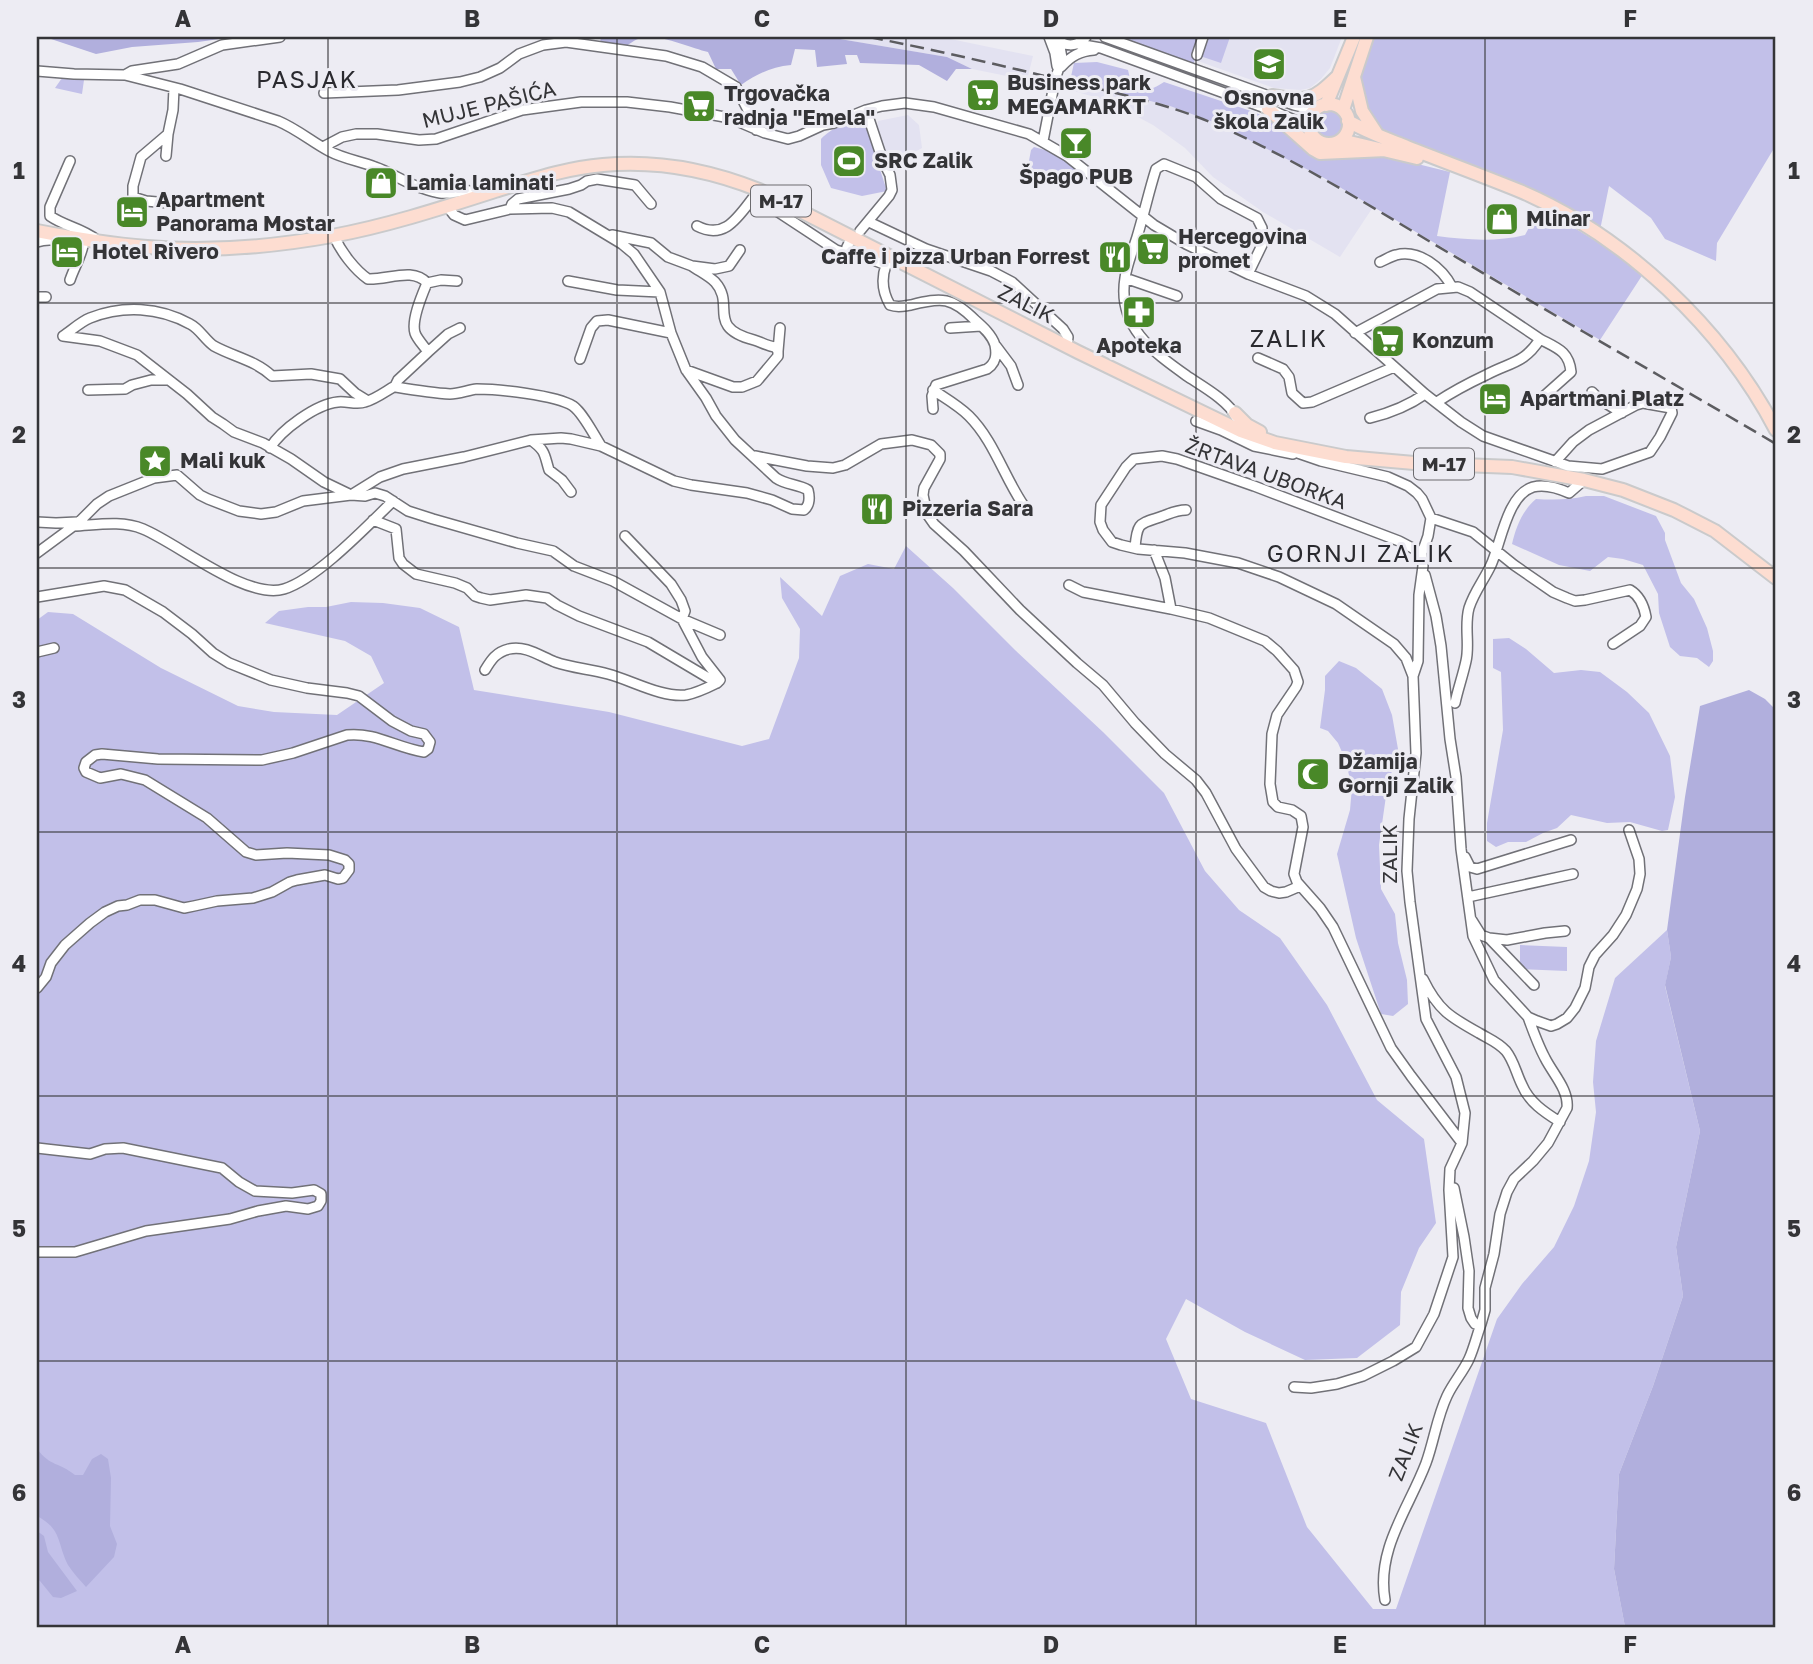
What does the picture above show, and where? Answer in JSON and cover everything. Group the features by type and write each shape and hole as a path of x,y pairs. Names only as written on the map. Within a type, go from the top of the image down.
{"main road":[{"path":"1354,37 1338,76 1321,107 1312,114 1310,126 1314,137 1324,144 1336,143 1348,132 1346,116 1354,77 1367,37"},
{"path":"1270,103 1308,99 1338,76"},
{"path":"1354,77 1362,111 1377,135"},
{"path":"1270,103 1313,149 1320,153 1385,150"},
{"path":"1321,107 1332,105 1377,135 1537,199 1599,234 1647,270 1725,351 1756,394 1776,430"},
{"path":"1341,140 1462,169"},
{"name":"ZALIK","path":"460,202 553,174 618,164 686,168 734,180 892,263 1234,428 1305,453 1374,460 1512,467 1623,490 1683,514 1715,531 1776,578"},
{"name":"M-17","path":"41,236 144,247 270,245 334,236 460,202"},
{"path":"1235,413 1256,430 1301,444 1305,453"}],"street":[{"path":"125,75 132,71 178,64 222,45 280,37"},
{"path":"1049,37 1058,71"},
{"path":"1197,55 1203,37"},
{"path":"1107,38 1270,103 1310,126"},
{"path":"1057,39 1062,58"},
{"path":"1057,39 1064,44 1080,42 1104,49 1270,103 1321,107"},
{"path":"324,93 398,90 460,82 500,68 519,54 543,45 566,42 666,57 702,67 736,88 756,130"},
{"path":"1080,42 1062,58 1042,141 1067,156 1143,216 1186,244 1248,274 1306,296 1335,314 1425,394 1483,436 1555,462 1581,468 1602,469 1650,452 1672,413 1671,408 1643,403 1622,412 1589,430 1573,442 1555,462"},
{"path":"1058,71 1080,52 1104,49"},
{"path":"37,71 125,75 177,88 278,121 343,158 376,167 415,186 448,193 471,190 480,196"},
{"path":"166,156 177,88"},
{"name":"MUJE PAŠIĆA","path":"323,147 342,137 356,134 377,134 419,141 436,139 522,110 581,102 627,102 670,107 730,118 756,130 788,139 866,110 893,104 917,104 1029,134 1042,141"},
{"path":"860,231 892,190 890,175 866,110"},
{"path":"167,204 133,197 133,187 141,156 168,134"},
{"path":"70,161 50,207 50,216 85,230 98,241"},
{"path":"1234,428 1235,413 1229,406 1142,339 1132,326 1126,311 1125,278 1156,169 1164,164 1169,165 1196,177 1222,199 1257,218 1261,223 1262,245 1248,274"},
{"path":"510,209 518,199 569,189 597,179 635,185 651,204"},
{"path":"697,226 711,232 720,231 731,223 756,193 836,250 846,253 849,247 892,263 884,272 884,288 890,305 900,307 932,300 950,300 963,308 992,338 1011,366 1018,385"},
{"path":"460,202 466,215 475,219"},
{"path":"351,495 380,477 403,469 531,440 571,439 601,446 674,481 747,493 792,509 804,510 810,500 808,490 781,482 724,428 686,370 671,333 660,292 634,254 569,212 531,207 465,220 450,212 447,205"},
{"path":"869,222 926,249 991,271 1012,282 1063,329 1073,349"},
{"path":"607,235 651,243 668,257 692,266 715,269 729,266 740,250"},
{"path":"41,236 83,246 70,279"},
{"path":"334,236 355,267 369,279 411,274 422,276 428,283"},
{"path":"1380,262 1395,255 1421,257 1438,268 1452,287"},
{"path":"692,266 715,283 721,294 724,320 731,331 740,338 775,347 778,351"},
{"path":"1125,278 1177,296"},
{"path":"428,283 440,280 457,281"},
{"path":"568,281 617,290 660,292"},
{"path":"428,283 414,325 415,334 428,352"},
{"path":"1355,333 1437,289 1458,287 1470,292 1566,355 1571,372 1543,397"},
{"path":"351,495 324,482 262,443 234,432 212,417 146,361 124,349 100,341 62,336 89,319 136,308 165,314 194,326 212,345 261,366 272,376 311,374 340,379 368,401"},
{"path":"580,359 591,328 597,321 608,320 671,333"},
{"path":"950,328 981,326"},
{"path":"270,448 276,438 313,411 339,402 364,403 395,386 398,380 448,334 460,328"},
{"path":"686,370 733,387 743,387 757,381 778,356 780,328"},
{"path":"1437,402 1486,374 1528,355 1540,339"},
{"path":"933,409 933,390 936,384 987,369 996,358 995,344"},
{"path":"1258,358 1283,369 1289,377 1292,393 1303,403 1394,367"},
{"path":"88,390 125,389 151,380 169,380"},
{"path":"395,386 452,394 474,389 513,391 571,404 580,412 601,446"},
{"path":"933,390 967,414 979,427 1024,506"},
{"path":"1592,392 1622,412"},
{"path":"1370,418 1411,404 1425,394"},
{"name":"ŽRTAVA UBORKA","path":"1196,421 1254,446 1305,453 1388,477 1418,493 1431,518"},
{"path":"531,440 547,457 549,471 562,480 571,492"},
{"path":"753,455 832,468 845,465 881,444 912,440 931,445 940,454 940,459 923,495 927,514 934,524 964,551 1020,610 1103,685 1165,754 1196,779 1236,849 1264,887 1279,893 1300,886"},
{"name":"ŽRTAVA UBORKA","path":"1413,676 1400,649 1336,604 1279,576 1252,566 1112,542 1100,522 1101,505 1134,459 1162,456 1254,486 1399,541 1422,553"},
{"path":"1599,484 1612,465"},
{"path":"37,553 109,496 167,475 177,475 208,499 239,511 261,514 276,512 303,501 375,493 385,496 408,511 553,551 575,566 613,581 682,619 720,635"},
{"path":"1455,703 1466,661 1469,607 1497,550 1503,525 1518,498 1534,487 1556,488 1569,493 1584,480"},
{"path":"37,522 122,524 143,529 244,584 267,591 285,589 309,575 393,501"},
{"path":"1135,548 1138,530 1144,522 1186,510"},
{"path":"1422,553 1431,518 1473,531 1514,565 1553,592 1575,601 1630,590 1644,607 1646,617 1640,626 1613,643"},
{"path":"373,520 396,529 399,558 416,573 455,583 475,596 490,600 526,595 547,598 579,616 648,642 717,683"},
{"path":"485,670 494,656 510,649 530,650 565,665 611,674 667,693 684,695 717,683 720,680 718,675 702,657 682,619 685,611 678,593 625,536"},
{"path":"1154,550 1171,608"},
{"name":"ZALIK","path":"1385,1600 1382,1585 1390,1543 1425,1464 1446,1398 1469,1359 1481,1324 1485,1310 1485,1288 1507,1192 1514,1179 1548,1143 1568,1102 1528,1017 1494,980 1473,936 1461,849 1441,646 1422,553"},
{"name":"ZALIK","path":"1294,1387 1311,1388 1350,1380 1416,1348 1434,1314 1453,1257 1450,1169 1462,1143 1465,1113 1456,1077 1426,1019 1408,871 1409,819 1416,753 1413,676 1418,661 1419,596 1423,566"},
{"path":"1069,585 1083,592 1171,608 1209,618 1265,641 1294,670 1298,682 1277,715 1272,734 1269,784 1273,802 1278,807 1292,810 1301,816 1303,827 1294,874 1297,882 1333,927 1391,1048 1462,1143"},
{"path":"37,597 104,586 125,590 163,612 229,663 271,681 359,696 392,721 411,731 424,734 430,742 424,752 411,750 381,738 347,735 262,760 158,760 110,754 95,755 86,762 86,772 100,778 121,774 145,780 208,818 246,852 256,855 330,855 345,860 349,864 349,870 343,878 325,875 290,882 253,898 217,901 184,908 140,900 111,909 65,944 37,988"},
{"path":"37,652 54,648"},
{"path":"1528,1017 1551,1026 1567,1018 1585,988 1589,967 1595,955 1626,915 1640,874 1639,859 1629,830"},
{"path":"1461,849 1470,867 1477,869 1571,840"},
{"path":"1468,897 1573,874"},
{"path":"1469,911 1481,935 1489,938 1507,940 1565,931"},
{"path":"1489,938 1534,985"},
{"name":"ZALIK","path":"1421,975 1432,998 1447,1014 1496,1041 1506,1051 1513,1060 1529,1098 1560,1122"},
{"path":"37,1148 90,1154 113,1147 132,1149 222,1168 255,1191 292,1193 314,1190 321,1194 318,1206 308,1209 286,1206 258,1210 230,1219 146,1231 75,1252 37,1252"},
{"path":"1450,1169 1469,1271 1468,1308 1475,1324 1481,1324"}],"shaded area":[{"path":"45,37 234,37 132,47 96,54"},
{"path":"601,37 648,37 637,40 622,49 600,43"},
{"path":"648,37 828,37 947,57 972,69 956,69 947,81 919,65 860,63 857,55 845,55 847,64 817,67 815,50 795,49 791,65 764,72 741,85 731,69 716,69 708,52 665,39"},
{"path":"828,37 941,37 1033,56 1027,80 972,69 947,57"},
{"path":"1108,37 1203,37 1192,68"},
{"name":"Osnovna škola Zalik","path":"1203,37 1342,37 1330,68 1310,88 1300,90 1274,88 1195,60"},
{"path":"1207,37 1230,37 1221,63 1200,56"},
{"path":"1367,37 1776,37 1776,145 1717,243 1716,261 1665,239 1651,218 1609,186 1599,235 1576,221 1377,135 1356,88"},
{"path":"1097,62 1128,70 1131,83 1141,88 1151,89 1164,82 1266,117 1317,158 1330,160 1381,155 1450,172 1437,236 1481,240 1525,235 1540,207 1645,271 1600,340 1324,178 1216,123 1170,106 1070,81 1074,63"},
{"path":"62,78 84,80 82,94 55,88"},
{"path":"1076,82 1170,106 1216,123 1309,170 1373,207 1340,257 1263,212 1213,177 1185,148 1153,125 1108,101 1074,91"},
{"path":"1329,107 1342,112 1347,125 1342,138 1329,143 1316,138 1311,125 1316,112"},
{"path":"908,115 919,125 922,148 913,153 886,159 877,130 878,121"},
{"name":"SRC Zalik","path":"859,123 866,127 887,191 862,196 831,188 821,165 821,139 838,127"},
{"path":"1034,147 1060,154 1088,174 1083,181 1041,173 1026,177 1031,150"},
{"path":"1604,496 1656,516 1665,533 1665,540 1681,583 1694,599 1707,628 1713,651 1713,661 1709,667 1697,658 1680,656 1670,647 1659,613 1658,594 1643,565 1608,557 1590,571 1559,565 1512,544 1520,520 1536,499"},
{"path":"906,546 953,588 1164,793 1205,871 1239,910 1280,938 1327,1005 1377,1100 1424,1139 1436,1223 1419,1248 1401,1292 1400,1325 1357,1358 1305,1360 1245,1332 1186,1299 1166,1339 1191,1399 1266,1423 1307,1527 1373,1609 1396,1609 1497,1319 1522,1284 1554,1247 1574,1206 1589,1161 1596,1112 1593,1082 1596,1041 1615,978 1667,930 1671,957 1665,986 1700,1131 1676,1247 1683,1296 1653,1386 1619,1474 1614,1569 1625,1627 37,1627 37,620 48,612 73,614 161,668 238,706 274,712 337,715 384,683 371,656 345,641 265,623 279,611 351,602 420,608 459,627 474,690 609,712 742,746 769,739 799,658 800,629 782,598 780,577 822,616 840,576 868,564 894,569"},
{"path":"1509,638 1554,673 1581,670 1600,672 1649,713 1670,756 1675,797 1668,830 1662,831 1630,822 1607,823 1571,815 1557,828 1526,842 1508,842 1496,847 1487,841 1487,823 1503,730 1501,672 1493,668 1493,639"},
{"path":"1339,661 1356,668 1382,689 1392,715 1398,749 1387,789 1379,845 1381,889 1395,914 1398,943 1407,980 1408,1004 1393,1016 1381,1014 1356,938 1337,854 1350,810 1352,787 1338,743 1328,731 1320,728 1325,676"},
{"path":"1749,690 1765,699 1776,710 1776,1627 1625,1627 1614,1569 1619,1474 1653,1386 1683,1296 1676,1247 1700,1131 1665,985 1671,957 1667,930 1700,706"},
{"path":"1520,945 1567,947 1567,971 1520,969"},
{"path":"37,1449 51,1462 75,1475 83,1475 92,1459 101,1454 108,1459 111,1478 110,1526 117,1544 114,1557 86,1587 68,1565 55,1531 37,1516"},
{"path":"37,1531 44,1536 48,1552 77,1591 61,1598 53,1597 37,1579"}],"railway":[{"path":"869,37 1123,95 1217,125 1343,190 1776,444"}],"place":[{"name":"Osnovna škola Zalik","path":"1269,64"},
{"name":"Business park MEGAMARKT","path":"983,95"},
{"name":"Trgovačka radnja \"Emela\"","path":"699,106"},
{"name":"Špago PUB","path":"1076,143"},
{"name":"SRC Zalik","path":"849,161"},
{"name":"Lamia laminati","path":"381,183"},
{"name":"Apartment Panorama Mostar","path":"132,212"},
{"name":"Mlinar","path":"1502,219"},
{"name":"Hercegovina promet","path":"1153,249"},
{"name":"Hotel Rivero","path":"67,252"},
{"name":"Caffe i pizza Urban Forrest","path":"1115,257"},
{"name":"Apoteka","path":"1139,312"},
{"name":"Konzum","path":"1388,341"},
{"name":"Apartmani Platz","path":"1495,399"},
{"name":"Mali kuk","path":"155,461"},
{"name":"Pizzeria Sara","path":"877,509"},
{"name":"Džamija Gornji Zalik","path":"1313,774"}],"district":[{"name":"PASJAK","path":"307,80"},
{"name":"ZALIK","path":"1289,339"},
{"name":"GORNJI ZALIK","path":"1361,554"}]}
